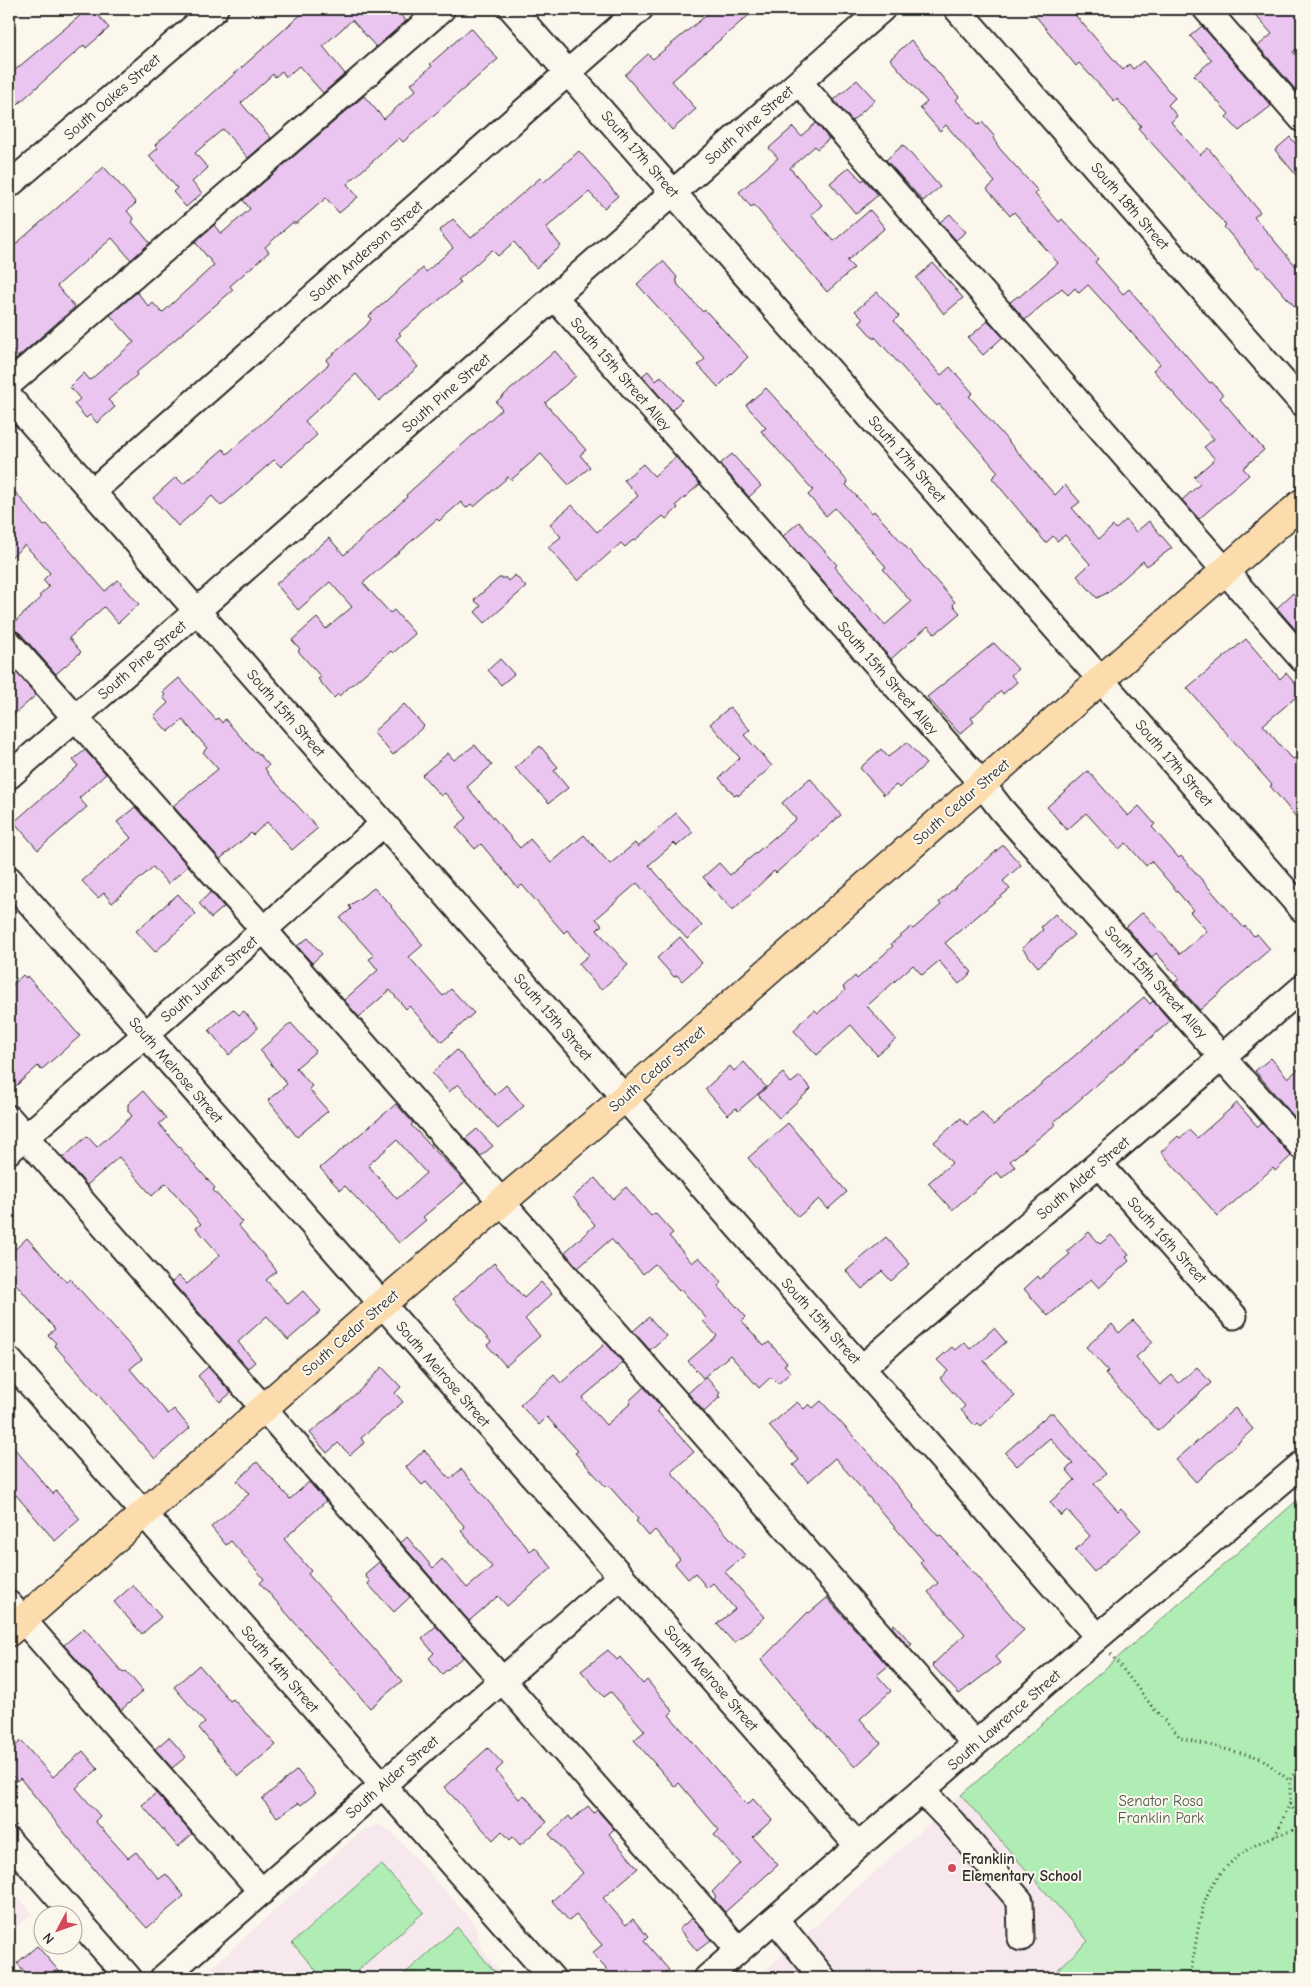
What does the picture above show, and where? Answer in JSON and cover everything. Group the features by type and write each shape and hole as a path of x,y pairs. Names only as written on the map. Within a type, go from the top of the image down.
{"main road":[{"name":"South Cedar Street","path":"13,1619 144,1514 382,1304 624,1098 1302,503"}],"street":[{"name":"South Oakes Street","path":"9,185 214,9"},
{"path":"9,384 442,9"},
{"name":"South 17th Street","path":"512,9 1302,909"},
{"name":"South Anderson Street","path":"92,492 640,9"},
{"name":"South Pine Street","path":"9,776 882,9"},
{"name":"South 18th Street","path":"957,9 1302,403"},
{"path":"1206,9 1302,119"},
{"path":"799,82 1302,660"},
{"name":"South 15th Street Alley","path":"555,298 982,784 1001,809 1224,1056 1302,1147"},
{"name":"South 15th Street","path":"9,397 1098,1637"},
{"path":"9,642 75,719 264,930 975,1744"},
{"name":"South Junett Street","path":"17,1144 145,1035 383,824"},
{"name":"South Melrose Street","path":"9,879 858,1846"},
{"name":"South Alder Street","path":"863,1368 1302,988"},
{"path":"9,1118 17,1144 264,1408 739,1950"},
{"name":"South 16th Street","path":"1099,1164 1234,1316"},
{"name":"South 14th Street","path":"9,1360 552,1978"},
{"name":"South Lawrence Street","path":"707,1978 1098,1637 1302,1464"},
{"name":"South Alder Street","path":"163,1978 621,1576"},
{"path":"13,1619 262,1892"},
{"path":"922,1792 952,1821 1020,1901 1021,1938"},
{"path":"9,1841 129,1978"},
{"path":"776,1919 823,1978"}],"path":[{"path":"1098,1637 1154,1709 1181,1738 1261,1758 1290,1781"},
{"path":"1275,1836 1290,1803 1290,1781 1302,1758"},
{"path":"1290,1803 1302,1824"},
{"path":"1190,1978 1209,1891 1229,1866 1245,1852 1266,1839 1302,1829"}],"shaded area":[{"name":"Franklin Elementary School","path":"961,1795 1088,1941 1049,1978 757,1978"},
{"path":"378,1824 392,1832 473,1922 484,1953 506,1978 201,1978 360,1832"},
{"path":"9,1887 32,1913 9,1934"}],"green space":[{"name":"Senator Rosa Franklin Park","path":"1302,1496 1302,1978 1049,1978 1088,1941 961,1795"},
{"path":"381,1864 424,1912 349,1978 323,1978 292,1943"},
{"path":"457,1927 500,1978 400,1978"}],"building":[{"path":"88,9 93,9 109,28 86,48 84,45 9,112 9,75"},
{"path":"307,9 395,9 406,21 376,47 352,20 323,46 345,74 323,93 299,66 286,77 282,71 275,77 273,74 241,103 271,138 248,158 223,129 195,153 208,168 192,182 202,193 186,207 173,192 177,188 149,156 158,148 155,145"},
{"path":"714,9 756,9 672,81 696,109 672,130 625,75 648,54 653,59"},
{"path":"1030,9 1070,9 1123,70 1129,64 1133,69 1143,61 1175,98 1168,105 1177,116 1171,122 1200,155 1208,148 1260,212 1254,217 1302,273 1302,315 1260,267 1258,268 1244,252 1224,227 1226,225 1138,128 1141,126 1117,99 1115,102 1079,63 1076,66"},
{"path":"1250,9 1302,9 1302,44 1293,52 1302,62 1302,97 1258,46 1272,34"},
{"path":"1202,26 1271,106 1239,131 1226,117 1229,114 1194,75 1212,60 1190,36"},
{"path":"471,28 498,59 403,142 399,138 347,184 358,197 339,213 326,198 297,223 292,223 265,247 269,252 230,286 233,290 136,373 137,375 108,400 115,407 97,423 90,415 86,418 74,404 80,399 70,387 84,373 90,380 134,342 110,315 137,292 149,307 153,303 162,313 214,265 195,242 214,225 221,234 250,209 243,200 364,96 384,119 416,90 411,84 432,66 430,64"},
{"path":"911,40 959,97 956,100 979,125 982,122 995,137 993,138 1000,149 1038,191 1035,194 1059,222 1062,219 1086,245 1098,259 1095,262 1123,294 1129,289 1210,383 1212,382 1223,395 1220,398 1264,450 1243,468 1249,475 1199,519 1182,500 1200,484 1194,477 1215,459 1204,447 1214,439 1153,370 1160,364 1088,285 1079,293 1075,288 1068,295 1062,288 1025,320 1010,302 1019,297 1058,263 1014,212 1010,216 987,189 995,182 946,125 940,131 920,108 927,102 890,59"},
{"path":"857,80 875,100 852,121 834,100"},
{"path":"816,123 829,139 817,149 815,146 790,168 822,205 811,215 834,241 870,210 885,228 847,261 854,268 827,292 754,205 751,207 739,192 778,158 769,148 793,127 801,136"},
{"path":"1290,137 1302,151 1302,182 1275,150"},
{"path":"903,145 940,187 923,201 886,160"},
{"path":"579,151 618,196 604,208 589,192 546,228 561,246 536,268 514,242 498,256 492,250 458,280 461,282 399,333 401,335 396,339 418,367 379,401 356,374 305,421 317,435 281,467 274,460 221,506 212,496 178,526 153,498 176,477 183,484 223,449 227,454 329,364 326,360 366,326 371,319 369,316 423,268 426,272 453,248 439,231 453,219 471,238 540,178 544,182"},
{"path":"104,167 136,203 127,211 134,219 132,222 150,243 131,260 112,238 57,286 75,307 18,357 9,347 9,250"},
{"path":"849,167 862,181 864,179 878,195 856,214 830,183"},
{"path":"950,214 966,232 956,240 940,222"},
{"path":"663,261 677,277 678,285 703,312 705,310 748,357 718,387 698,365 705,359 637,284"},
{"path":"933,263 963,298 944,314 916,278"},
{"path":"877,292 899,316 894,321 941,375 950,367 973,393 969,396 1055,495 1065,485 1080,502 1072,508 1099,539 1113,526 1116,529 1126,520 1136,532 1149,521 1172,548 1147,566 1143,561 1107,593 1097,598 1077,576 1090,564 1065,535 1057,541 1053,536 1046,543 992,478 998,472 939,404 937,406 875,337 874,339 859,322 863,319 855,311"},
{"path":"988,321 1003,337 983,355 968,338"},
{"path":"555,351 576,376 545,403 586,450 580,455 590,467 569,485 541,454 511,480 508,477 474,507 471,504 466,508 461,502 439,521 437,519 363,583 390,613 394,610 415,634 393,653 391,651 339,696 338,694 334,698 318,679 321,677 298,651 300,649 292,640 317,618 326,629 352,607 330,582 298,610 276,584 329,538 344,555 407,497 406,495 502,409 496,402"},
{"path":"648,371 656,381 661,376 682,400 672,410 642,376"},
{"path":"766,388 825,453 848,482 846,485 872,513 874,511 955,602 953,605 960,613 935,634 928,626 891,659 783,536 799,522 837,565 835,567 885,625 911,602 883,569 886,567 835,508 826,516 808,495 813,490 761,431 766,428 746,405"},
{"path":"732,454 761,486 749,497 720,464"},
{"path":"676,457 700,484 676,505 678,508 666,519 663,516 625,547 621,543 578,581 548,547 561,537 550,524 572,505 597,532 638,496 624,480 643,464 654,476"},
{"path":"9,485 44,526 47,524 105,591 118,580 139,604 118,623 104,607 69,638 81,652 56,674 20,633 9,627 41,598 39,596 49,587 43,580 50,573 25,545 9,559"},
{"path":"515,575 526,587 485,623 475,612 481,606 474,600 499,578 506,578 508,581"},
{"path":"1293,593 1302,604 1302,637 1277,608"},
{"path":"1246,639 1280,679 1286,673 1302,692 1263,725 1289,756 1294,759 1302,751 1302,824 1270,786 1272,785 1187,688"},
{"path":"994,643 1018,669 1011,675 1017,682 1003,694 1001,691 971,718 974,722 960,734 927,697"},
{"path":"500,659 514,674 501,685 488,670"},
{"path":"9,664 36,695 9,719"},
{"path":"179,678 216,720 218,718 222,723 225,719 254,752 256,751 269,765 265,768 269,775 318,828 292,850 267,822 253,835 251,833 220,859 173,806 218,769 203,752 207,748 183,720 168,732 154,716 168,703 163,697 165,695 163,692"},
{"path":"404,704 424,726 393,755 373,732"},
{"path":"730,707 750,730 744,735 772,766 738,796 737,794 735,796 719,778 740,758 710,724"},
{"path":"907,742 926,764 899,788 896,785 884,795 860,768 881,749 888,757"},
{"path":"475,745 492,765 467,787 520,848 530,839 551,863 584,835 610,864 635,843 638,847 676,813 693,832 677,846 674,843 649,865 702,926 687,939 637,883 596,919 602,925 597,930 628,965 601,990 578,964 589,955 567,930 564,933 522,885 518,888 481,844 475,849 456,827 467,818 445,793 441,796 422,775 448,753 454,760"},
{"path":"540,746 558,767 554,771 568,788 549,803 515,768"},
{"path":"85,750 106,774 79,798 87,807 38,850 14,822 78,766 73,760"},
{"path":"1088,771 1128,816 1139,806 1155,824 1152,827 1179,858 1181,856 1244,928 1245,926 1254,936 1257,934 1270,949 1200,1010 1175,982 1179,979 1156,953 1152,957 1126,927 1143,912 1180,954 1207,931 1190,912 1193,910 1151,861 1146,866 1126,843 1119,849 1086,813 1067,830 1047,807"},
{"path":"810,778 841,815 776,873 774,871 734,909 731,909 703,877 719,863 730,875 796,819 782,803"},
{"path":"135,807 188,866 168,884 153,867 112,903 104,893 98,898 82,881 131,838 117,822"},
{"path":"1003,845 1021,865 1003,881 1010,889 945,943 972,972 959,984 939,961 922,975 913,965 867,1006 896,1039 877,1055 851,1025 817,1055 794,1031 801,1022 815,1010 818,1013 845,990 843,987 855,976 857,979 893,946 891,944 911,927 913,929 941,905 939,902"},
{"path":"374,888 392,906 423,945 409,957 443,996 451,989 474,1013 442,1042 409,1006 406,1009 390,990 359,1017 344,1000 378,970 369,959 374,956 340,918 351,909 349,906"},
{"path":"211,892 224,907 211,918 199,903"},
{"path":"178,894 196,914 155,952 136,931"},
{"path":"1055,914 1074,935 1038,967 1022,948 1043,930 1041,927"},
{"path":"680,937 702,963 682,981 677,975 674,977 657,958"},
{"path":"308,938 322,954 312,963 297,946"},
{"path":"23,975 26,978 27,976 80,1036 41,1070 38,1066 9,1092 9,988"},
{"path":"1144,997 1150,1004 1153,1001 1170,1021 1054,1122 1056,1124 1010,1161 1015,1167 1002,1178 997,1172 952,1210 928,1183 952,1163 934,1142 961,1118 967,1125 982,1112 993,1125"},
{"path":"233,1009 239,1015 244,1011 258,1028 229,1055 209,1030"},
{"path":"291,1023 316,1051 296,1068 312,1086 309,1089 328,1111 297,1137 268,1100 287,1084 260,1050"},
{"path":"457,1050 495,1095 506,1085 524,1106 498,1129 458,1084 449,1092 432,1073"},
{"path":"1271,1058 1288,1078 1302,1066 1302,1120 1299,1122 1255,1071"},
{"path":"744,1062 766,1087 738,1111 736,1108 728,1115 705,1089 730,1066 734,1071"},
{"path":"783,1073 791,1083 800,1076 811,1089 779,1118 758,1095"},
{"path":"143,1091 166,1118 159,1124 215,1188 213,1190 242,1222 238,1225 277,1271 266,1280 288,1304 303,1291 321,1311 288,1340 267,1316 238,1342 255,1362 248,1368 172,1282 179,1276 187,1284 220,1255 196,1228 201,1224 166,1183 152,1196 119,1157 87,1185 63,1158 87,1136 97,1147 132,1116 128,1111 128,1104"},
{"path":"1237,1103 1258,1127 1262,1123 1291,1156 1275,1171 1273,1168 1218,1216 1161,1152 1178,1136 1180,1138 1189,1130 1197,1138"},
{"path":"396,1104 413,1123 411,1125 465,1182 423,1217 426,1220 399,1243 345,1186 340,1190 320,1168","holes":["397,1140 426,1173 397,1199 368,1165"]},
{"path":"788,1123 847,1192 828,1209 819,1199 798,1217 748,1158"},
{"path":"477,1129 493,1146 481,1156 465,1139"},
{"path":"595,1178 613,1199 626,1187 651,1216 655,1213 673,1233 669,1236 692,1263 699,1257 722,1283 718,1286 746,1317 742,1321 764,1346 769,1342 787,1363 784,1365 791,1372 778,1384 771,1377 759,1388 730,1355 703,1378 688,1361 717,1336 703,1321 706,1318 681,1289 679,1291 655,1264 643,1274 611,1239 578,1268 565,1252 595,1225 573,1197"},
{"path":"1089,1232 1100,1244 1111,1235 1129,1255 1126,1257 1129,1261 1099,1288 1091,1279 1048,1316 1024,1289 1038,1276 1040,1279 1070,1254 1067,1251"},
{"path":"886,1237 910,1264 891,1281 882,1271 862,1289 846,1271"},
{"path":"27,1238 66,1282 70,1279 142,1359 130,1369 168,1414 174,1409 190,1428 155,1459 54,1345 56,1343 48,1335 55,1329 9,1276 9,1255"},
{"path":"494,1263 524,1298 541,1282 552,1294 525,1319 540,1336 506,1366 487,1345 491,1342 453,1299"},
{"path":"649,1317 666,1336 650,1350 633,1331"},
{"path":"1133,1320 1153,1342 1136,1357 1160,1385 1172,1375 1179,1383 1197,1367 1211,1383 1158,1431 1105,1374 1108,1371 1086,1347 1112,1324 1119,1333"},
{"path":"994,1328 1006,1342 984,1361 1015,1396 981,1426 978,1423 975,1426 961,1410 965,1406 940,1378 948,1371 937,1360 952,1347 955,1350 964,1342 970,1349"},
{"path":"606,1343 623,1363 582,1398 606,1425 631,1403 629,1401 644,1387 661,1407 657,1411 694,1452 671,1472 745,1555 725,1572 765,1617 734,1643 717,1624 735,1609 713,1583 707,1588 695,1573 688,1579 675,1564 680,1559 655,1530 649,1536 636,1521 638,1519 608,1485 606,1487 575,1453 578,1451 547,1417 539,1425 520,1405 554,1375 561,1383"},
{"path":"208,1367 231,1393 220,1402 198,1376"},
{"path":"382,1367 401,1387 395,1393 403,1402 361,1438 364,1443 350,1455 338,1443 327,1453 310,1433 359,1391"},
{"path":"706,1377 720,1393 718,1395 720,1397 704,1412 688,1393"},
{"path":"821,1401 876,1461 938,1536 940,1535 1024,1630 995,1657 1000,1663 959,1694 932,1665 965,1634 928,1592 938,1583 920,1563 923,1560 835,1458 808,1482 793,1465 799,1460 769,1426 797,1402 804,1409 809,1404 813,1408"},
{"path":"1235,1408 1253,1429 1196,1482 1176,1460"},
{"path":"1050,1413 1053,1413 1106,1474 1094,1484 1118,1511 1121,1508 1141,1530 1094,1572 1075,1550 1090,1536 1067,1510 1061,1516 1050,1502 1075,1480 1066,1469 1073,1464 1050,1438 1017,1466 1005,1453"},
{"path":"9,1442 53,1494 56,1491 80,1519 55,1541 16,1495 9,1502"},
{"path":"424,1450 450,1479 461,1469 530,1551 535,1547 552,1568 507,1606 498,1596 469,1621 401,1543 407,1537 433,1568 442,1559 467,1588 492,1567 461,1531 465,1527 426,1482 422,1485 406,1467"},
{"path":"257,1462 290,1499 309,1482 326,1501 284,1539 311,1571 308,1574 402,1681 370,1708 260,1583 264,1579 231,1541 226,1545 211,1527 249,1494 237,1481"},
{"path":"379,1562 410,1597 394,1612 368,1584 370,1581 365,1576"},
{"path":"133,1585 161,1617 142,1634 114,1602"},
{"path":"827,1598 888,1666 877,1675 891,1691 860,1719 881,1743 855,1767 807,1716 761,1660 808,1612"},
{"path":"894,1624 912,1644 909,1647 892,1627"},
{"path":"436,1626 463,1657 442,1674 429,1658 434,1653 422,1639"},
{"path":"84,1628 123,1673 126,1671 143,1691 121,1710 64,1645"},
{"path":"608,1650 617,1660 620,1657 643,1684 647,1680 673,1711 669,1715 747,1805 753,1799 772,1820 753,1837 778,1865 725,1912 714,1899 716,1897 712,1892 740,1863 714,1835 719,1830 679,1783 675,1787 634,1740 645,1731 611,1692 604,1697 581,1671"},
{"path":"199,1665 230,1701 233,1699 276,1745 238,1776 199,1728 205,1723 174,1687"},
{"path":"169,1737 186,1757 172,1768 155,1749"},
{"path":"21,1741 53,1777 83,1751 98,1769 76,1788 100,1816 95,1821 128,1858 136,1852 159,1879 166,1874 184,1896 147,1928 103,1880 20,1778 17,1781 9,1772 9,1752"},
{"path":"488,1748 503,1764 496,1771 519,1799 524,1795 547,1822 520,1845 513,1837 510,1840 502,1831 493,1840 444,1787"},
{"path":"297,1770 316,1793 301,1805 299,1803 277,1817 262,1799"},
{"path":"156,1793 192,1834 178,1847 142,1805"},
{"path":"588,1806 594,1813 597,1810 614,1829 609,1834 638,1868 603,1898 626,1925 633,1919 648,1937 644,1941 669,1970 659,1978 614,1978 592,1953 602,1945 576,1915 569,1921 552,1901 583,1873 549,1834 569,1816 572,1820"},
{"path":"692,1918 711,1940 697,1951 679,1929"},
{"path":"32,1950 32,1954 44,1954 65,1978 30,1978 17,1963"}],"place":[{"name":"Franklin Elementary School","path":"952,1868"}]}
